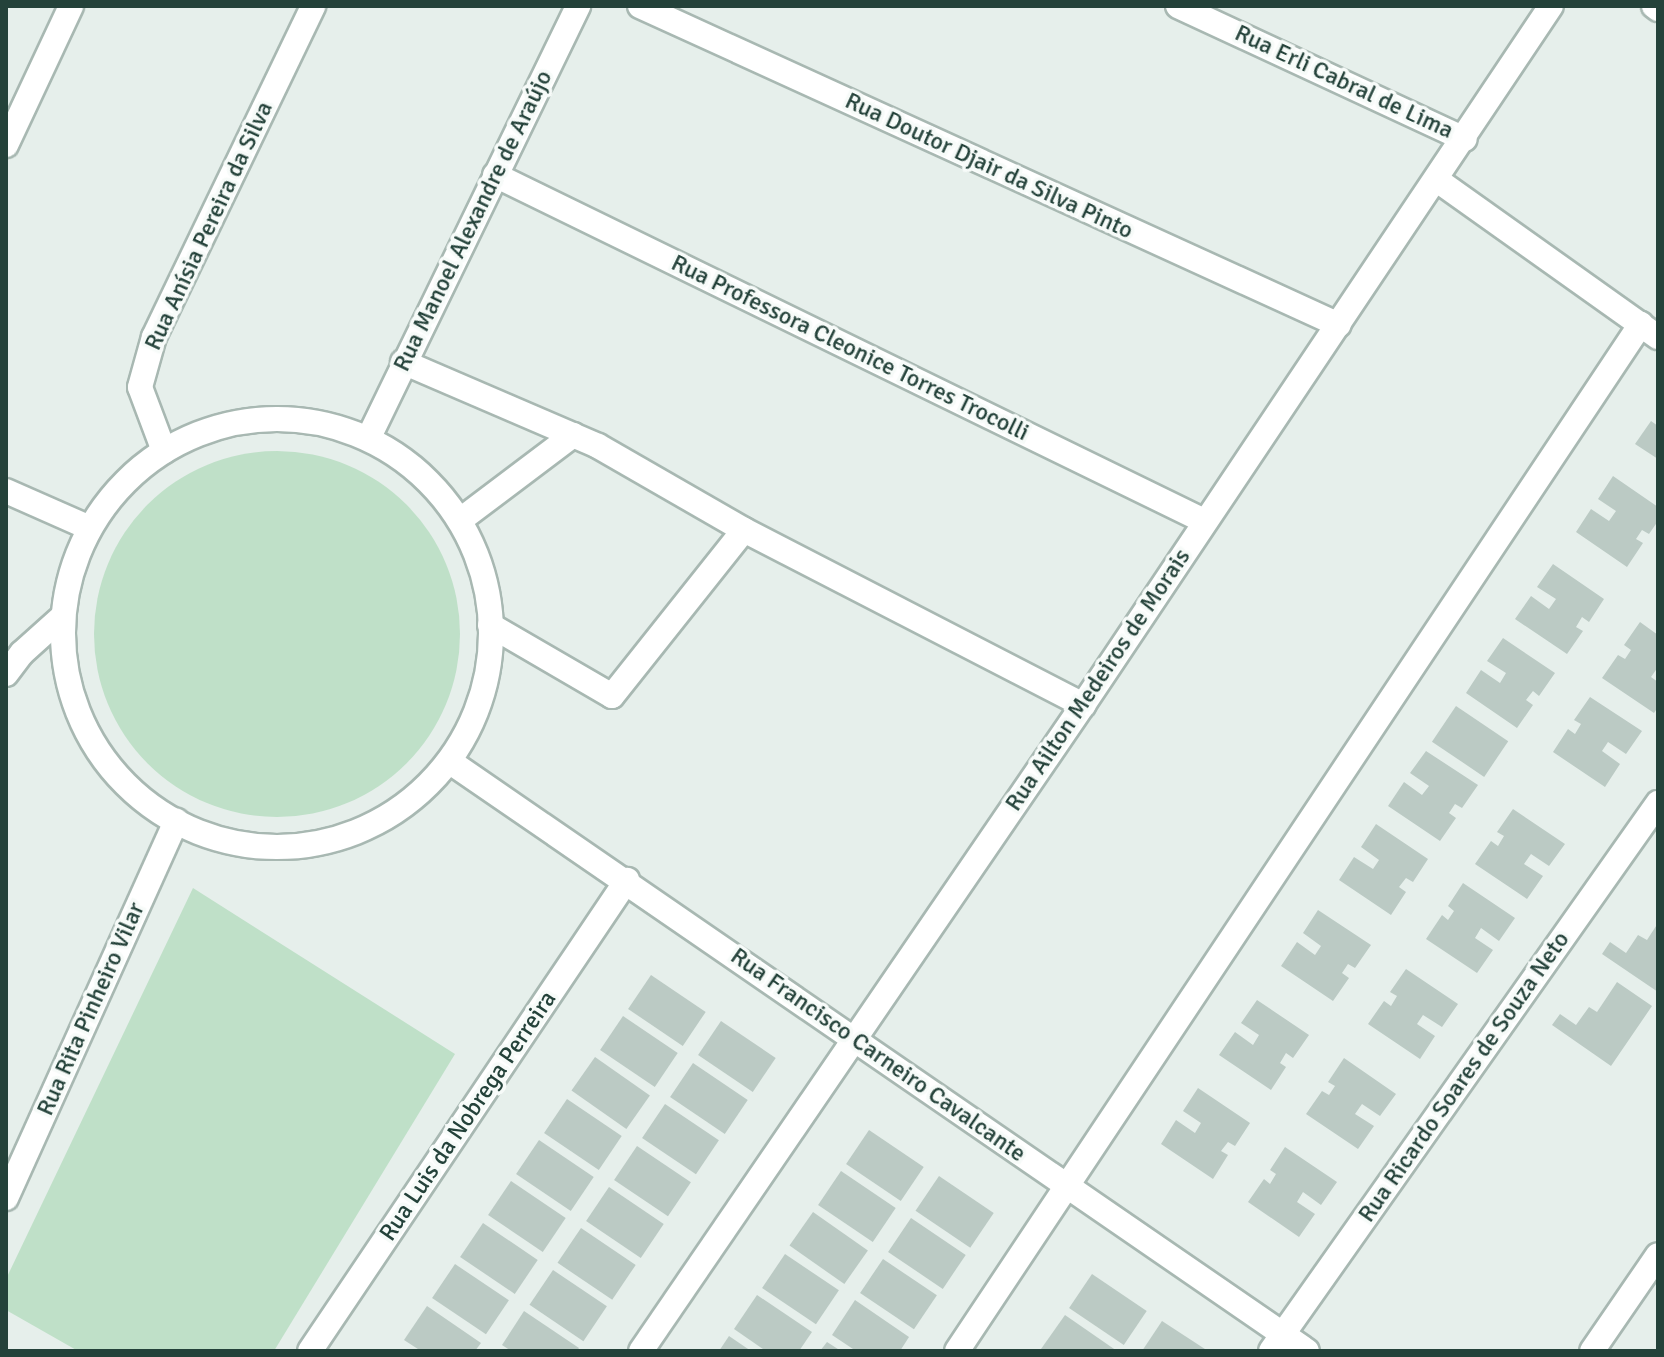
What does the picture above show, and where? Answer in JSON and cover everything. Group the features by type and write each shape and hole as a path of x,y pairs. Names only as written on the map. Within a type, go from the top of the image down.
{"street":[{"path":"6,145 71,6"},
{"name":"Rua Anísia Pereira da Silva","path":"164,451 140,387 154,337 313,6"},
{"name":"Rua Manoel Alexandre de Araújo","path":"369,437 578,6"},
{"name":"Rua Doutor Djair da Silva Pinto","path":"640,6 1339,325"},
{"name":"Rua Erli Cabral de Lima","path":"1178,6 1465,139"},
{"name":"Rua Ailton Medeiros de Morais","path":"641,1351 1083,705 1204,521 1465,139 1551,6"},
{"name":"Rua Professora Cleonice Torres Trocolli","path":"495,175 1204,521"},
{"path":"957,1351 1649,330 1437,180"},
{"path":"403,362 573,435 744,530 1083,705"},
{"path":"296,419 369,437 408,462 463,518 489,596 491,649 480,702 449,761 423,790 381,821 333,841 283,849 231,844 176,821 129,791 90,741 67,681 62,617 83,525 164,451 227,424 296,419"},
{"path":"463,518 573,435"},
{"path":"6,491 83,525"},
{"path":"490,625 612,696 744,530"},
{"path":"6,674 22,653 62,617"},
{"name":"Rua Francisco Carneiro Cavalcante","path":"449,761 856,1037 1276,1343 1307,1351"},
{"name":"Rua Ricardo Soares de Souza Neto","path":"1276,1343 1658,803"},
{"name":"Rua Rita Pinheiro Vilar","path":"6,1198 176,821"},
{"name":"Rua Luis da Nobrega Perreira","path":"310,1351 627,880"},
{"path":"1592,1351 1658,1255"}],"green space":[{"path":"277,451 313,454 347,465 393,492 419,518 446,564 457,598 460,634 457,670 446,704 419,750 393,776 347,803 313,814 277,817 241,814 207,803 161,776 135,750 108,704 97,670 94,634 97,598 108,564 135,518 161,492 207,465 241,454"},
{"path":"193,888 455,1054 274,1351 78,1351 6,1310 6,1279"}],"building":[{"path":"1651,421 1658,426 1658,459 1635,444"},
{"path":"1613,476 1658,507 1658,521 1649,534 1642,530 1636,539 1643,543 1627,567 1576,532 1591,509 1609,521 1616,511 1598,499"},
{"path":"1553,564 1604,599 1589,622 1582,617 1576,627 1583,631 1567,654 1515,619 1531,596 1549,609 1556,599 1537,587"},
{"path":"1640,622 1658,635 1658,667 1651,677 1658,682 1658,707 1654,713 1602,678 1618,655 1625,659 1631,650 1624,645"},
{"path":"1503,638 1555,673 1539,696 1533,691 1526,700 1533,705 1517,728 1466,693 1481,670 1500,683 1506,673 1487,661"},
{"path":"1590,697 1642,731 1626,754 1608,742 1602,751 1620,764 1605,787 1553,752 1568,729 1575,734 1581,724 1574,720"},
{"path":"1456,706 1508,741 1484,777 1432,742"},
{"path":"1426,751 1478,785 1462,808 1455,804 1449,813 1456,818 1440,841 1388,806 1404,782 1422,795 1429,786 1410,773"},
{"path":"1513,809 1565,844 1549,866 1531,854 1524,864 1543,876 1527,899 1475,864 1491,841 1498,846 1504,836 1497,832"},
{"path":"1376,824 1428,859 1413,882 1406,878 1399,887 1406,892 1391,915 1339,880 1354,857 1373,869 1379,860 1361,847"},
{"path":"1463,883 1515,918 1499,941 1481,928 1475,938 1493,950 1477,973 1426,939 1442,915 1448,920 1454,911 1448,906"},
{"path":"1318,910 1371,945 1355,968 1348,964 1342,973 1349,978 1333,1001 1281,966 1297,942 1315,955 1321,946 1303,933"},
{"path":"1658,923 1658,992 1602,954 1610,942 1626,953 1638,935 1647,940"},
{"path":"1406,969 1458,1004 1442,1027 1423,1015 1417,1024 1435,1036 1420,1059 1368,1024 1384,1001 1391,1006 1397,996 1390,992"},
{"path":"651,975 706,1012 683,1046 628,1009"},
{"path":"1617,982 1652,1006 1611,1066 1552,1025 1560,1014 1576,1025 1589,1007 1597,1012"},
{"path":"1257,1000 1309,1035 1293,1058 1286,1053 1280,1063 1286,1067 1271,1090 1219,1055 1235,1032 1253,1045 1259,1035 1241,1023"},
{"path":"623,1016 678,1053 655,1087 600,1050"},
{"path":"721,1021 776,1058 753,1092 698,1055"},
{"path":"595,1057 650,1095 626,1129 571,1091"},
{"path":"1344,1058 1396,1094 1380,1116 1362,1104 1355,1114 1374,1126 1358,1149 1306,1114 1322,1091 1329,1095 1335,1086 1328,1082"},
{"path":"693,1063 748,1100 725,1134 670,1097"},
{"path":"1198,1088 1250,1123 1235,1146 1228,1142 1221,1151 1228,1155 1213,1179 1161,1144 1176,1120 1195,1133 1201,1123 1183,1111"},
{"path":"567,1099 622,1136 599,1170 544,1133"},
{"path":"665,1104 719,1140 696,1174 642,1138"},
{"path":"869,1130 924,1167 901,1201 846,1164"},
{"path":"539,1140 594,1177 571,1211 516,1174"},
{"path":"637,1146 691,1182 668,1216 614,1180"},
{"path":"1285,1147 1337,1182 1321,1205 1303,1192 1297,1202 1315,1214 1299,1237 1248,1202 1264,1179 1270,1184 1276,1174 1270,1170"},
{"path":"841,1171 896,1208 873,1242 818,1205"},
{"path":"939,1176 994,1213 970,1248 916,1211"},
{"path":"511,1181 566,1218 543,1252 488,1215"},
{"path":"609,1187 664,1224 641,1258 586,1221"},
{"path":"813,1212 868,1250 844,1284 789,1246"},
{"path":"911,1218 966,1255 943,1289 888,1252"},
{"path":"483,1223 538,1260 515,1294 460,1257"},
{"path":"581,1228 636,1265 612,1300 558,1263"},
{"path":"785,1254 839,1290 816,1324 762,1288"},
{"path":"883,1259 937,1295 914,1329 860,1293"},
{"path":"455,1264 509,1300 486,1334 432,1298"},
{"path":"553,1270 607,1306 583,1341 530,1305"},
{"path":"1092,1274 1147,1311 1124,1345 1069,1308"},
{"path":"757,1295 812,1332 799,1351 766,1351 734,1329"},
{"path":"855,1300 909,1337 900,1351 856,1351 832,1335"},
{"path":"427,1306 481,1343 475,1351 421,1351 404,1340"},
{"path":"524,1311 579,1348 577,1351 511,1351 502,1345"},
{"path":"1065,1315 1117,1351 1041,1349"},
{"path":"1162,1321 1208,1351 1142,1351"},
{"path":"729,1336 751,1351 719,1351"},
{"path":"827,1342 841,1351 820,1351"}]}
